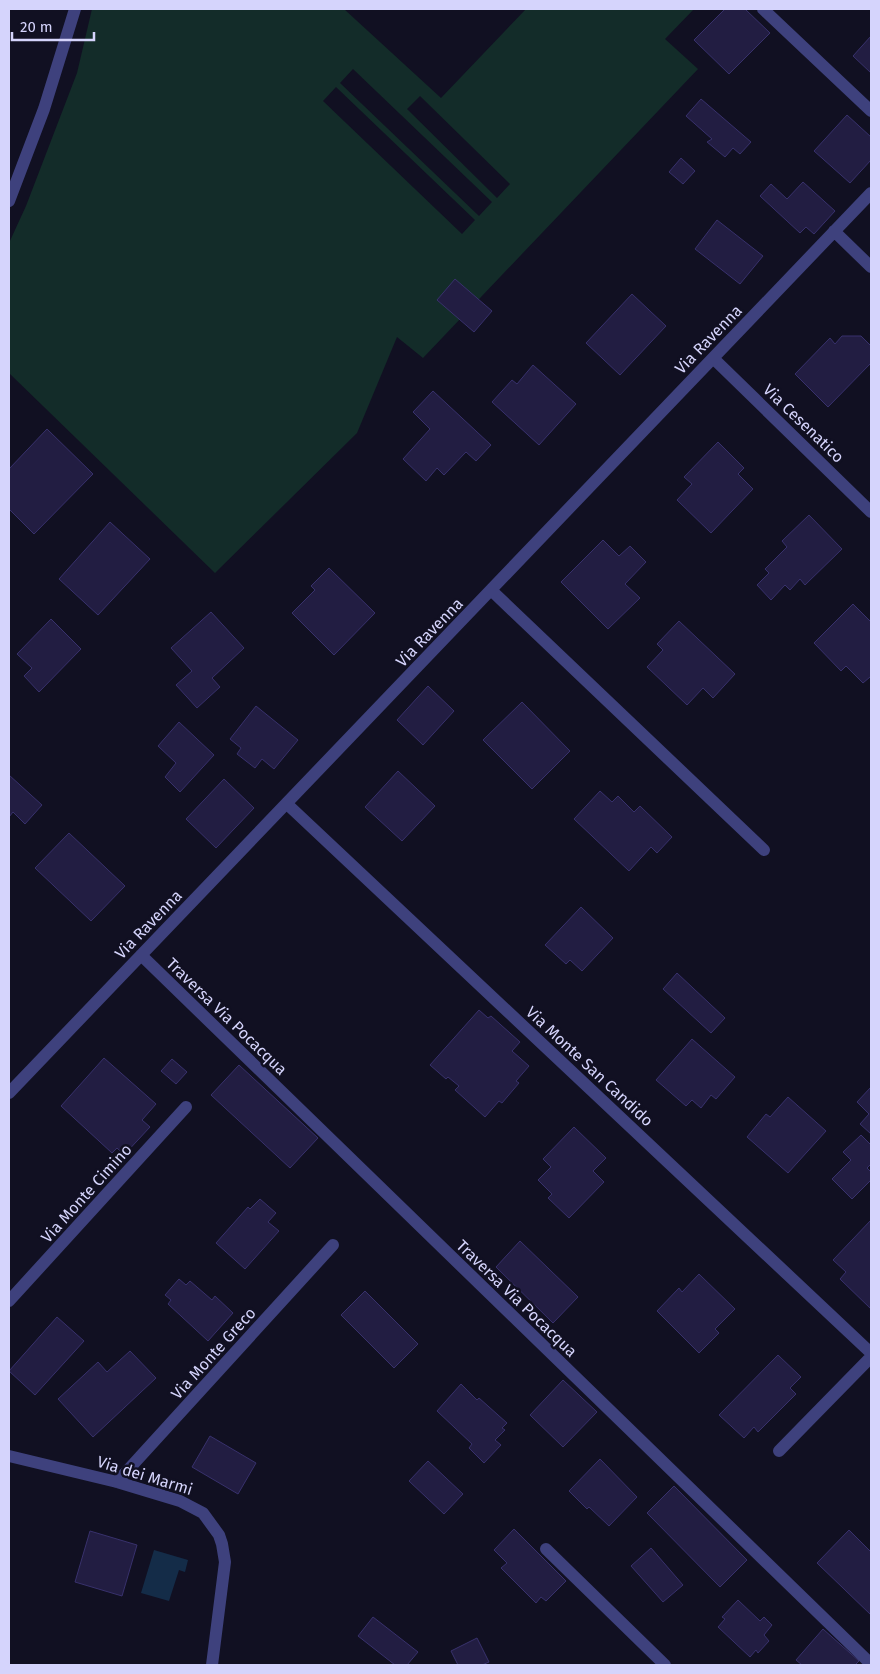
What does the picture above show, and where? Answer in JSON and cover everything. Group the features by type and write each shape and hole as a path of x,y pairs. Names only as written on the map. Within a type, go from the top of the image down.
{"street":[{"path":"9,202 40,122 75,9"},
{"path":"762,9 871,111"},
{"name":"Via Ravenna","path":"9,1093 871,192"},
{"path":"834,231 871,267"},
{"name":"Via Cesenatico","path":"713,358 871,512"},
{"path":"491,590 764,850"},
{"name":"Via Monte San Candido","path":"287,804 871,1353"},
{"name":"Traversa Via Pocacqua","path":"141,955 871,1664"},
{"name":"Via Monte Cimino","path":"9,1301 186,1107"},
{"name":"Via Monte Greco","path":"117,1482 333,1245"},
{"path":"779,1451 871,1357"},
{"name":"Via dei Marmi","path":"9,1456 117,1482 189,1504 203,1513 219,1535 225,1562 212,1665"},
{"path":"546,1549 665,1665"}],"green space":[{"path":"92,9 344,9 441,98 526,9 694,9 665,39 698,69 423,358 397,337 357,433 215,573 9,373 9,243 26,206 77,73","holes":["353,69 492,202 479,216 340,83","336,87 475,220 462,234 323,101","420,96 510,184 497,198 407,109"]}],"water":[{"path":"154,1550 188,1560 185,1572 179,1570 169,1601 141,1593"}],"building":[{"path":"725,9 745,9 770,33 729,74 694,40"},
{"path":"871,36 871,73 853,56"},
{"path":"701,99 751,142 740,154 733,148 725,157 707,142 712,139 686,116"},
{"path":"847,115 871,137 871,160 850,183 814,151"},
{"path":"681,158 695,171 683,184 669,172"},
{"path":"803,182 835,211 814,234 806,227 800,233 760,196 771,184 787,199"},
{"path":"717,220 763,256 740,284 695,249"},
{"path":"455,279 492,311 474,332 437,300"},
{"path":"632,294 666,326 620,375 586,343"},
{"path":"842,336 861,336 871,346 871,363 828,407 795,374 830,338 835,344"},
{"path":"533,365 576,404 539,445 492,402 512,380 517,384"},
{"path":"433,391 491,445 476,461 466,452 444,475 437,468 426,481 403,459 430,429 413,412"},
{"path":"47,429 93,474 34,534 9,509 9,469"},
{"path":"718,442 744,468 738,474 753,489 711,533 677,500 692,484 684,477"},
{"path":"809,515 842,549 805,585 800,579 790,590 785,585 771,600 757,585 769,573 765,569 787,547 782,541"},
{"path":"110,522 150,559 98,615 59,579"},
{"path":"603,540 619,556 630,546 646,562 625,584 640,598 608,629 561,582"},
{"path":"329,568 375,613 334,655 292,613 315,590 311,586"},
{"path":"853,604 871,622 871,678 863,683 846,666 841,671 814,643"},
{"path":"211,612 244,648 212,678 220,687 197,708 176,685 192,671 171,648"},
{"path":"51,619 81,649 39,692 24,676 32,668 17,654"},
{"path":"679,621 735,674 713,698 703,688 687,705 647,667 663,650 657,644"},
{"path":"428,686 454,711 423,745 397,720"},
{"path":"522,702 570,751 532,789 483,740"},
{"path":"256,706 298,740 274,769 262,759 255,768 237,754 241,748 230,739"},
{"path":"179,722 214,755 180,792 165,777 176,763 158,746"},
{"path":"398,771 435,806 402,841 365,807"},
{"path":"9,775 42,805 25,824 13,812 9,817"},
{"path":"224,779 254,808 216,848 186,819"},
{"path":"600,791 612,802 618,796 634,812 640,806 672,837 657,853 651,847 629,871 574,819"},
{"path":"69,833 125,886 91,921 35,868"},
{"path":"581,907 613,938 582,971 570,960 566,964 545,945"},
{"path":"677,973 725,1018 711,1033 663,989"},
{"path":"479,1010 488,1018 491,1016 520,1042 512,1051 529,1066 516,1081 519,1083 502,1103 499,1101 485,1117 455,1090 459,1086 448,1077 446,1079 430,1065"},
{"path":"692,1039 735,1077 716,1099 711,1095 701,1108 692,1100 686,1106 656,1080"},
{"path":"104,1058 156,1104 142,1120 150,1127 124,1155 117,1148 112,1153 61,1106"},
{"path":"172,1059 187,1072 176,1084 161,1071"},
{"path":"239,1065 318,1138 290,1168 211,1095"},
{"path":"871,1087 871,1134 860,1124 869,1114 857,1102"},
{"path":"788,1097 826,1131 788,1173 747,1137 766,1114 770,1117"},
{"path":"574,1127 606,1158 593,1171 604,1182 569,1218 548,1198 552,1194 538,1180 551,1167 543,1159"},
{"path":"861,1135 871,1145 871,1164 867,1168 871,1172 871,1180 852,1199 832,1179 851,1160 843,1152"},
{"path":"260,1199 276,1213 268,1222 279,1231 245,1269 216,1243 248,1207 250,1209"},
{"path":"871,1220 871,1309 840,1279 846,1272 833,1260"},
{"path":"520,1241 578,1297 553,1323 496,1267"},
{"path":"699,1274 735,1309 715,1329 719,1333 699,1353 657,1311 679,1288 682,1292"},
{"path":"179,1279 186,1285 190,1281 212,1300 215,1296 233,1313 208,1341 168,1304 171,1300 165,1295"},
{"path":"365,1291 418,1344 394,1368 341,1315"},
{"path":"57,1317 84,1341 35,1395 9,1371"},
{"path":"130,1351 156,1378 93,1437 58,1399 98,1362 107,1372"},
{"path":"778,1355 801,1377 790,1388 796,1394 758,1432 754,1427 744,1438 719,1415"},
{"path":"563,1380 597,1412 563,1447 530,1415"},
{"path":"461,1384 477,1400 479,1398 507,1423 502,1428 505,1430 495,1440 501,1445 484,1463 469,1448 472,1444 437,1411"},
{"path":"210,1436 256,1463 238,1494 192,1467"},
{"path":"600,1459 637,1497 609,1526 589,1507 587,1509 569,1491"},
{"path":"428,1461 463,1494 444,1514 409,1481"},
{"path":"674,1486 747,1560 720,1587 647,1513"},
{"path":"514,1529 566,1581 546,1601 541,1597 536,1603 501,1568 507,1563 494,1550"},
{"path":"849,1530 871,1552 871,1615 817,1563"},
{"path":"90,1531 137,1545 122,1596 75,1582"},
{"path":"651,1548 683,1585 663,1602 631,1566"},
{"path":"738,1600 760,1621 764,1617 772,1625 764,1635 769,1641 758,1653 756,1650 750,1657 718,1627 725,1619 722,1617"},
{"path":"373,1617 418,1652 407,1665 395,1665 358,1636"},
{"path":"823,1629 859,1661 855,1665 802,1665 796,1660"},
{"path":"477,1638 489,1662 482,1665 458,1665 451,1651"}]}
